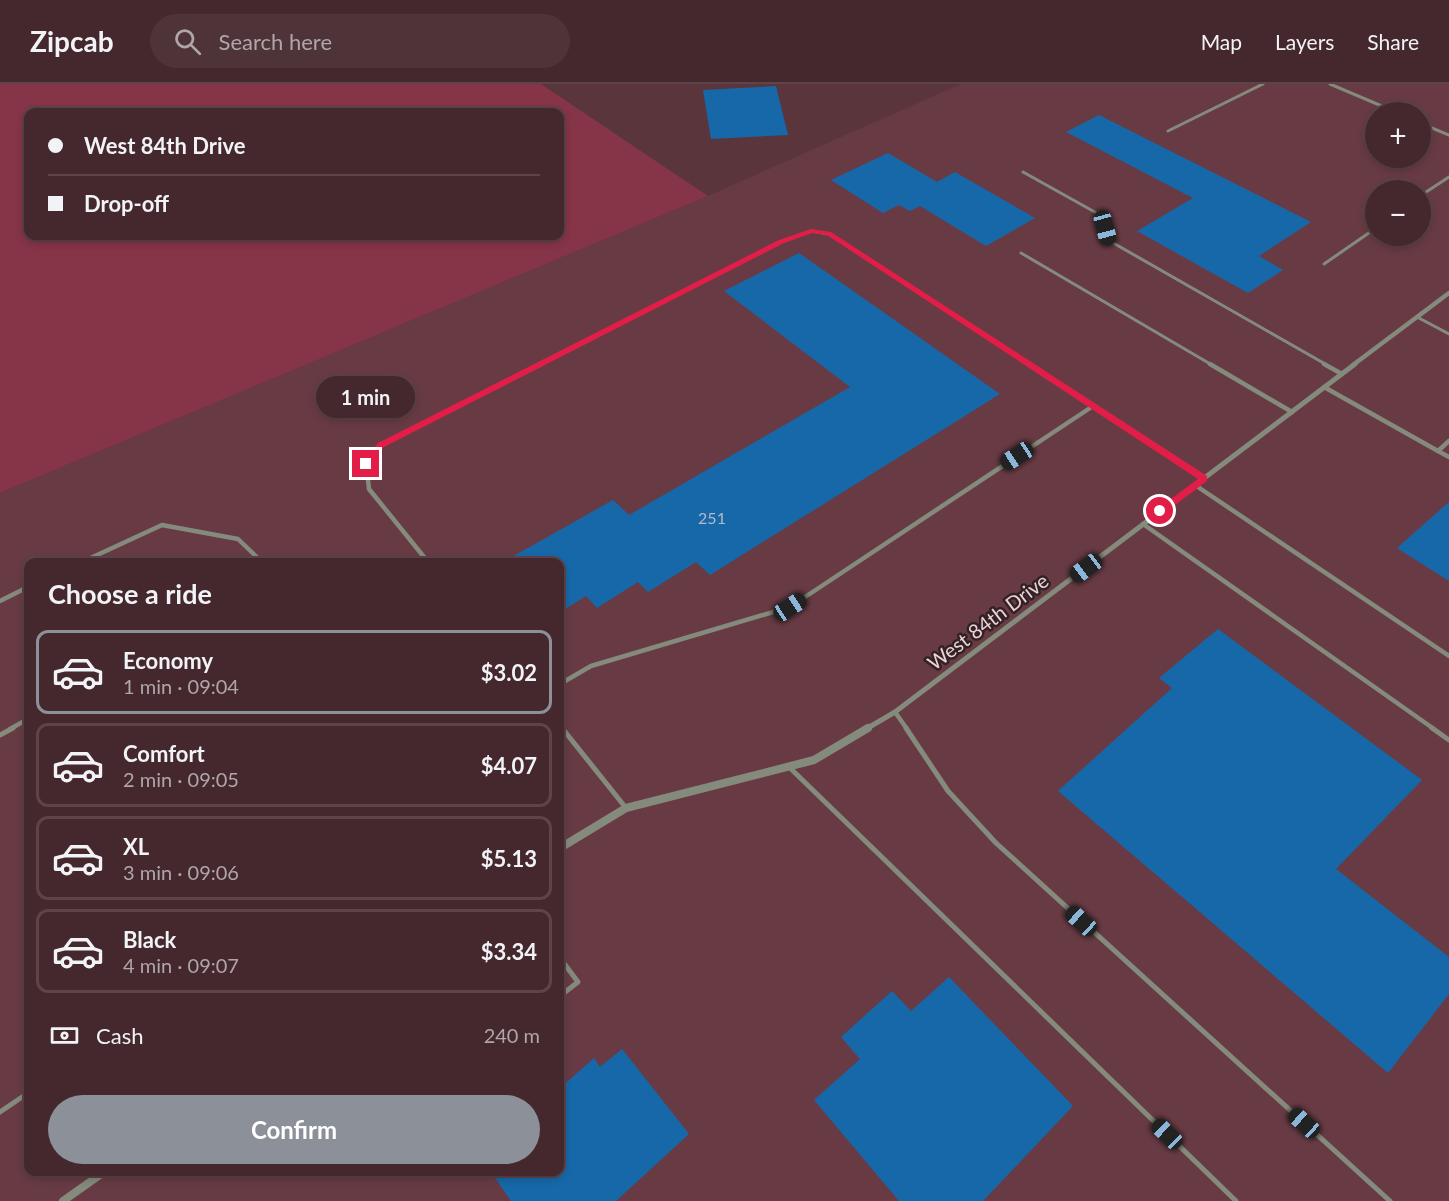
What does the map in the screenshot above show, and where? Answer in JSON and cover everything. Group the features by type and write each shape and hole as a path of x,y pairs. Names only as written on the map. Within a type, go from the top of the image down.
{"street":[{"name":"West 84th Drive","path":"564,846 626,808 814,760 895,712 1449,293"},
{"path":"63,1201 98,1176"}],"lane":[{"path":"1168,131 1263,84"},
{"path":"1330,84 1372,102"},
{"path":"1431,128 1449,135"},
{"path":"1023,172 1102,216 1108,240 1342,374"},
{"path":"1431,189 1449,177"},
{"path":"425,558 369,489 366,464 381,445 781,242 811,231 829,234 1204,478"},
{"path":"1324,264 1365,236"},
{"path":"1021,253 1292,412"},
{"path":"1417,317 1449,334"},
{"path":"1324,387 1449,457"},
{"path":"564,682 591,666 790,607 1093,406"},
{"path":"1438,451 1449,441"},
{"path":"1194,485 1449,656"},
{"path":"1143,524 1449,740"},
{"path":"91,558 162,525 238,539 258,558"},
{"path":"0,601 24,589"},
{"path":"895,712 948,791 996,843 1390,1201"},
{"path":"0,735 24,721"},
{"path":"564,730 626,808"},
{"path":"788,766 1236,1201"},
{"path":"564,963 578,982 564,993"},
{"path":"0,1112 24,1096"}],"shaded area":[{"path":"0,84 541,84 708,196 0,493"},
{"path":"961,84 1449,84 1449,1201 0,1201 0,493 708,196"}],"building":[{"path":"776,86 788,135 711,139 703,90"},
{"path":"1099,115 1311,222 1259,256 1283,270 1248,293 1137,231 1193,198 1066,132"},
{"path":"888,153 937,182 955,172 1035,218 986,246 920,206 910,211 899,205 883,213 831,180"},
{"path":"799,253 1000,394 710,575 696,562 648,592 638,582 597,608 586,596 564,610 564,558 510,558 613,500 629,515 850,387 724,291"},
{"path":"1449,502 1449,581 1397,548"},
{"path":"1218,629 1422,780 1336,869 1449,957 1449,994 1388,1073 1058,791 1172,688 1159,678"},
{"path":"949,977 1073,1106 983,1201 899,1201 814,1100 860,1059 841,1037 892,991 911,1011"},
{"path":"622,1049 689,1134 616,1201 511,1201 494,1176 564,1176 564,1084 594,1058 600,1067"}],"route":[{"path":"366,464 381,445 781,242 811,231 829,234 1204,478 1160,511"}]}
